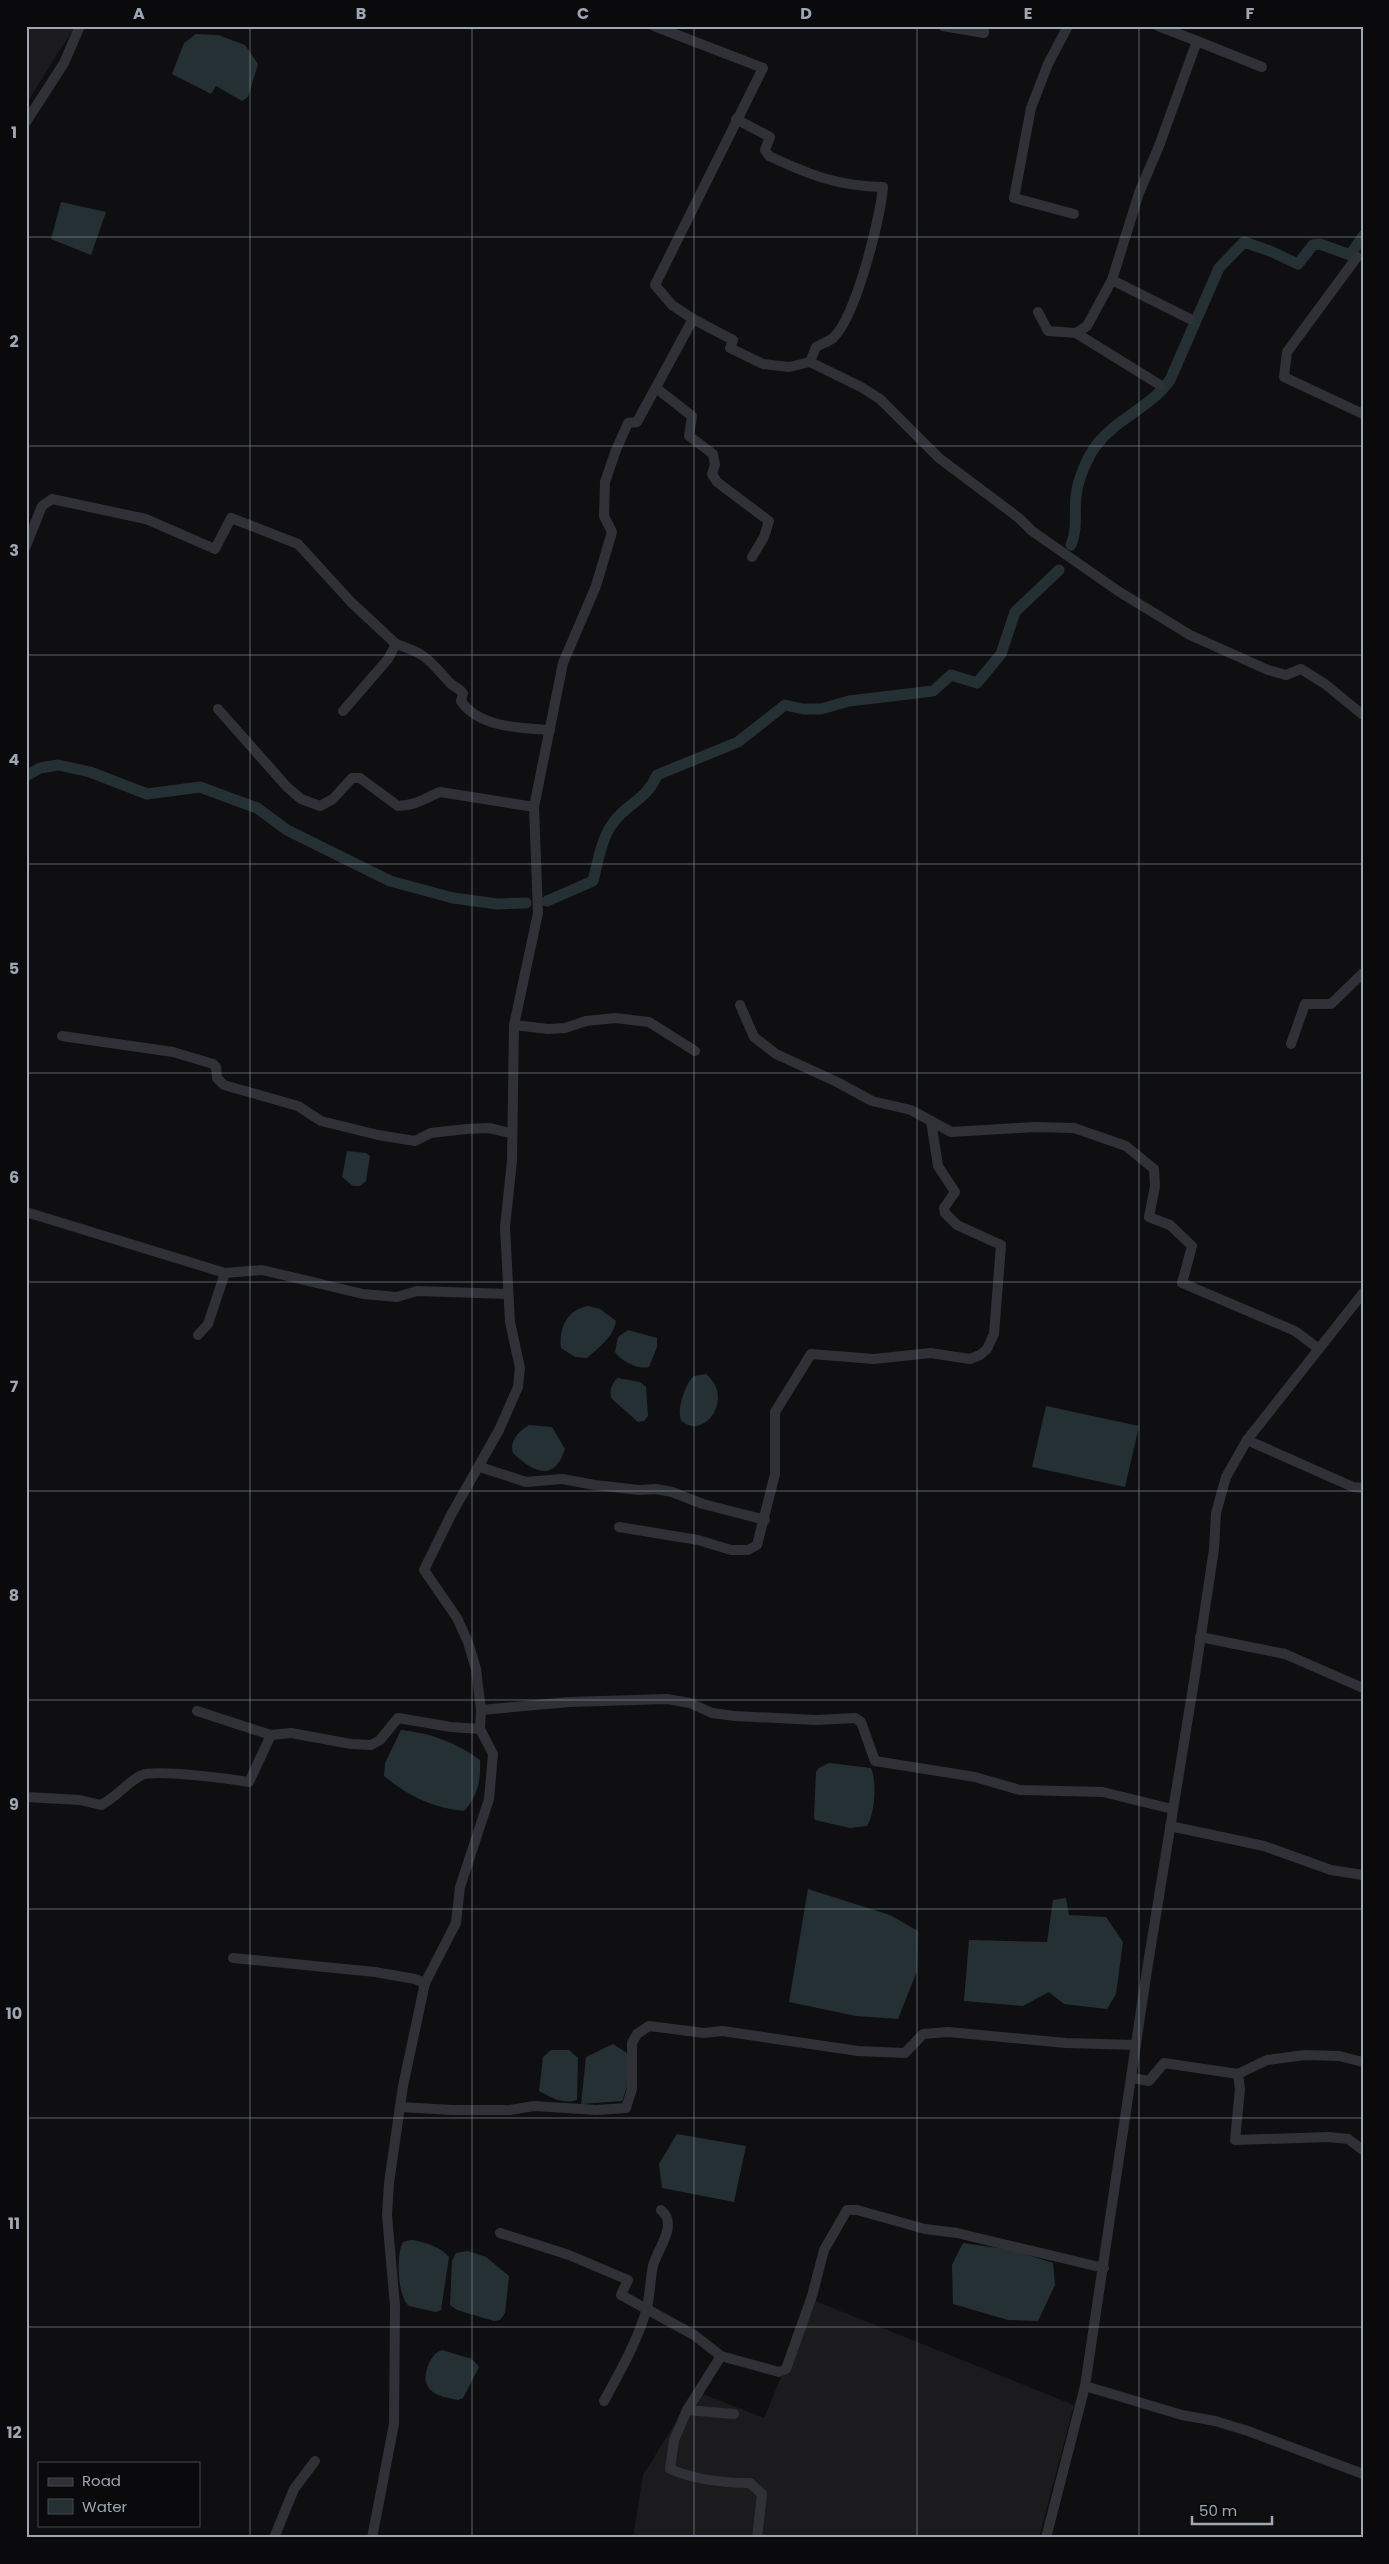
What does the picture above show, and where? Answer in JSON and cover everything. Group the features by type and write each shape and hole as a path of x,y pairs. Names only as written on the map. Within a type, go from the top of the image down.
{"street":[{"path":"26,122 64,63 80,26"},
{"path":"654,26 763,68 655,285 672,305 693,319 733,340 730,348 763,364 790,367 810,362 880,399 940,458 1020,518 1032,531 1118,591 1190,635 1268,670 1286,675 1301,669 1325,684 1363,715"},
{"path":"943,26 984,33 984,26"},
{"path":"1068,26 1048,64 1031,108 1014,198 1074,214"},
{"path":"1158,26 1262,67"},
{"path":"1076,333 1087,326 1112,280 1140,193 1197,41"},
{"path":"736,119 770,137 765,150 769,156 814,177 856,186 883,187 872,243 848,316 832,338 816,347 810,362"},
{"path":"1357,257 1287,352 1284,377 1363,414"},
{"path":"1112,280 1190,319"},
{"path":"1038,312 1048,331 1076,333 1160,385"},
{"path":"372,2538 394,2424 396,2306 387,2215 388,2184 403,2086 425,1983 456,1923 460,1886 489,1799 493,1754 480,1728 481,1710 476,1669 468,1642 457,1618 424,1570 451,1515 480,1467 512,1404 518,1387 520,1368 510,1322 505,1227 512,1161 514,1025 538,913 534,807 564,663 596,586 612,532 604,516 606,482 613,458 628,423 637,422 693,319"},
{"path":"656,388 692,416 690,436 714,454 715,464 712,474 717,482 769,521 764,537 752,557"},
{"path":"26,546 42,506 52,499 146,519 215,549 231,518 298,544 351,602 396,644 419,651 433,662 452,686 463,693 461,702 466,708 497,724 550,730"},
{"path":"343,711 388,659 396,644"},
{"path":"218,709 287,788 301,799 320,806 333,799 352,778 360,778 398,806 415,805 425,798 440,792 534,807"},
{"path":"1291,1044 1305,1004 1331,1004 1363,973"},
{"path":"740,1005 754,1037 776,1054 837,1082 872,1102 911,1110 951,1132 1074,1128 1126,1146 1154,1169 1155,1186 1149,1217 1170,1225 1192,1246 1182,1283 1295,1331 1319,1349"},
{"path":"514,1025 548,1029 565,1028 586,1020 615,1018 649,1022 694,1051"},
{"path":"62,1036 173,1052 212,1064 216,1067 217,1078 224,1084 298,1106 321,1121 378,1135 415,1141 431,1133 488,1128 511,1133"},
{"path":"618,1527 660,1532 732,1550 748,1550 757,1545 765,1520 775,1474 775,1412 811,1354 874,1359 930,1353 970,1360 980,1356 991,1342 994,1334 1001,1245 957,1225 945,1213 944,1208 955,1192 938,1166 931,1121"},
{"path":"26,1212 225,1273 262,1270 363,1294 398,1297 417,1291 508,1294"},
{"path":"198,1335 208,1324 212,1315 225,1273"},
{"path":"1046,2538 1085,2386 1133,2078 1136,2045 1172,1809 1214,1549 1216,1513 1226,1477 1247,1440 1363,1293"},
{"path":"1247,1440 1353,1487 1363,1488"},
{"path":"480,1467 526,1482 562,1478 595,1485 639,1490 656,1489 672,1492 703,1504 765,1520"},
{"path":"1200,1637 1285,1654 1363,1688"},
{"path":"481,1710 569,1702 667,1699 690,1703 712,1713 735,1716 816,1720 855,1718 861,1722 875,1761 975,1777 1020,1790 1103,1792 1172,1809"},
{"path":"197,1711 271,1735 291,1733 351,1744 372,1745 380,1740 398,1718 451,1728 480,1728"},
{"path":"26,1797 80,1800 101,1805 120,1792 130,1782 144,1774 214,1776 250,1782 271,1735"},
{"path":"1170,1826 1264,1846 1331,1870 1363,1875"},
{"path":"233,1958 375,1972 415,1979 425,1983"},
{"path":"401,2107 452,2110 510,2110 534,2106 589,2110 626,2108 632,2089 632,2043 637,2034 649,2026 704,2033 722,2031 858,2051 905,2053 923,2034 948,2032 1056,2042 1136,2045"},
{"path":"1133,2078 1149,2081 1164,2063 1238,2074 1267,2060 1305,2055 1339,2056 1363,2062"},
{"path":"1238,2074 1240,2088 1235,2140 1329,2137 1348,2139 1363,2150"},
{"path":"604,2401 623,2366 646,2309 653,2264 668,2225 665,2214 661,2210"},
{"path":"500,2233 569,2255 628,2280 621,2296 694,2335 720,2356 728,2356 766,2370 779,2372 786,2369 812,2296 824,2250 847,2210 857,2210 925,2229 958,2233 1104,2268"},
{"path":"720,2356 687,2410 674,2440 670,2469 682,2474 721,2483 750,2483 762,2494 757,2538"},
{"path":"1085,2386 1173,2413 1216,2421 1248,2431 1363,2474"},
{"path":"687,2410 734,2414"},
{"path":"274,2538 294,2489 315,2461"}],"shaded area":[{"path":"26,26 75,26 26,104"},
{"path":"813,2300 1074,2405 1039,2538 633,2538 643,2475 695,2391 764,2418"}],"water":[{"path":"196,34 218,35 245,45 258,64 248,97 242,101 216,86 211,94 172,74 184,43"},
{"path":"61,202 106,212 91,255 51,239"},
{"path":"347,1151 366,1153 370,1156 366,1181 360,1186 353,1186 342,1177"},
{"path":"588,1306 600,1309 616,1321 609,1337 587,1358 575,1357 561,1348 561,1333 566,1321 575,1311"},
{"path":"628,1330 657,1338 657,1347 649,1367 645,1368 630,1364 621,1359 615,1352 618,1337"},
{"path":"706,1374 714,1384 718,1394 717,1404 714,1413 708,1421 700,1425 691,1426 683,1422 681,1418 680,1406 682,1398 694,1376"},
{"path":"618,1378 640,1382 646,1387 648,1416 644,1421 638,1422 612,1399 610,1394 611,1388"},
{"path":"1046,1406 1139,1426 1125,1487 1032,1467"},
{"path":"529,1425 552,1427 565,1449 555,1467 542,1471 535,1469 513,1453 512,1444 514,1440"},
{"path":"401,1730 422,1733 442,1739 462,1748 480,1760 478,1787 473,1799 464,1811 442,1807 421,1800 384,1776 385,1763"},
{"path":"829,1763 871,1768 874,1781 874,1797 872,1813 867,1826 850,1828 815,1820 816,1772 819,1768"},
{"path":"808,1889 890,1915 918,1931 917,1971 898,2019 856,2016 789,2002"},
{"path":"1066,1898 1069,1915 1106,1917 1123,1942 1116,1994 1107,2009 1064,2004 1049,1992 1023,2006 964,2001 969,1940 1047,1942 1053,1900"},
{"path":"613,2044 627,2053 630,2078 622,2101 581,2104 586,2057"},
{"path":"551,2050 569,2050 578,2058 577,2100 566,2102 552,2098 539,2091 543,2057"},
{"path":"677,2134 746,2146 734,2202 662,2188 659,2164"},
{"path":"411,2240 432,2245 446,2253 449,2257 441,2310 436,2312 409,2306 402,2293 399,2275 399,2256 403,2242"},
{"path":"963,2243 1012,2250 1053,2263 1055,2285 1038,2321 1008,2320 953,2304 952,2265"},
{"path":"468,2251 486,2257 509,2276 505,2313 500,2320 494,2321 457,2310 450,2305 452,2261 456,2253"},
{"path":"442,2350 472,2359 479,2367 463,2398 458,2400 435,2393 427,2385 426,2372 429,2363 434,2355"}],"waterway":[{"path":"1071,545 1075,527 1077,489 1090,455 1106,434 1154,398 1170,380 1219,268 1244,242 1298,264 1313,245 1320,244 1350,255 1363,236"},
{"path":"547,901 593,881 600,851 609,829 618,816 647,791 657,775 738,742 785,705 803,709 821,709 849,701 933,691 951,675 977,683 1001,654 1015,612 1059,570"},
{"path":"26,776 40,768 58,765 90,772 147,794 200,787 257,808 287,830 390,881 453,898 497,904 526,903"}]}
